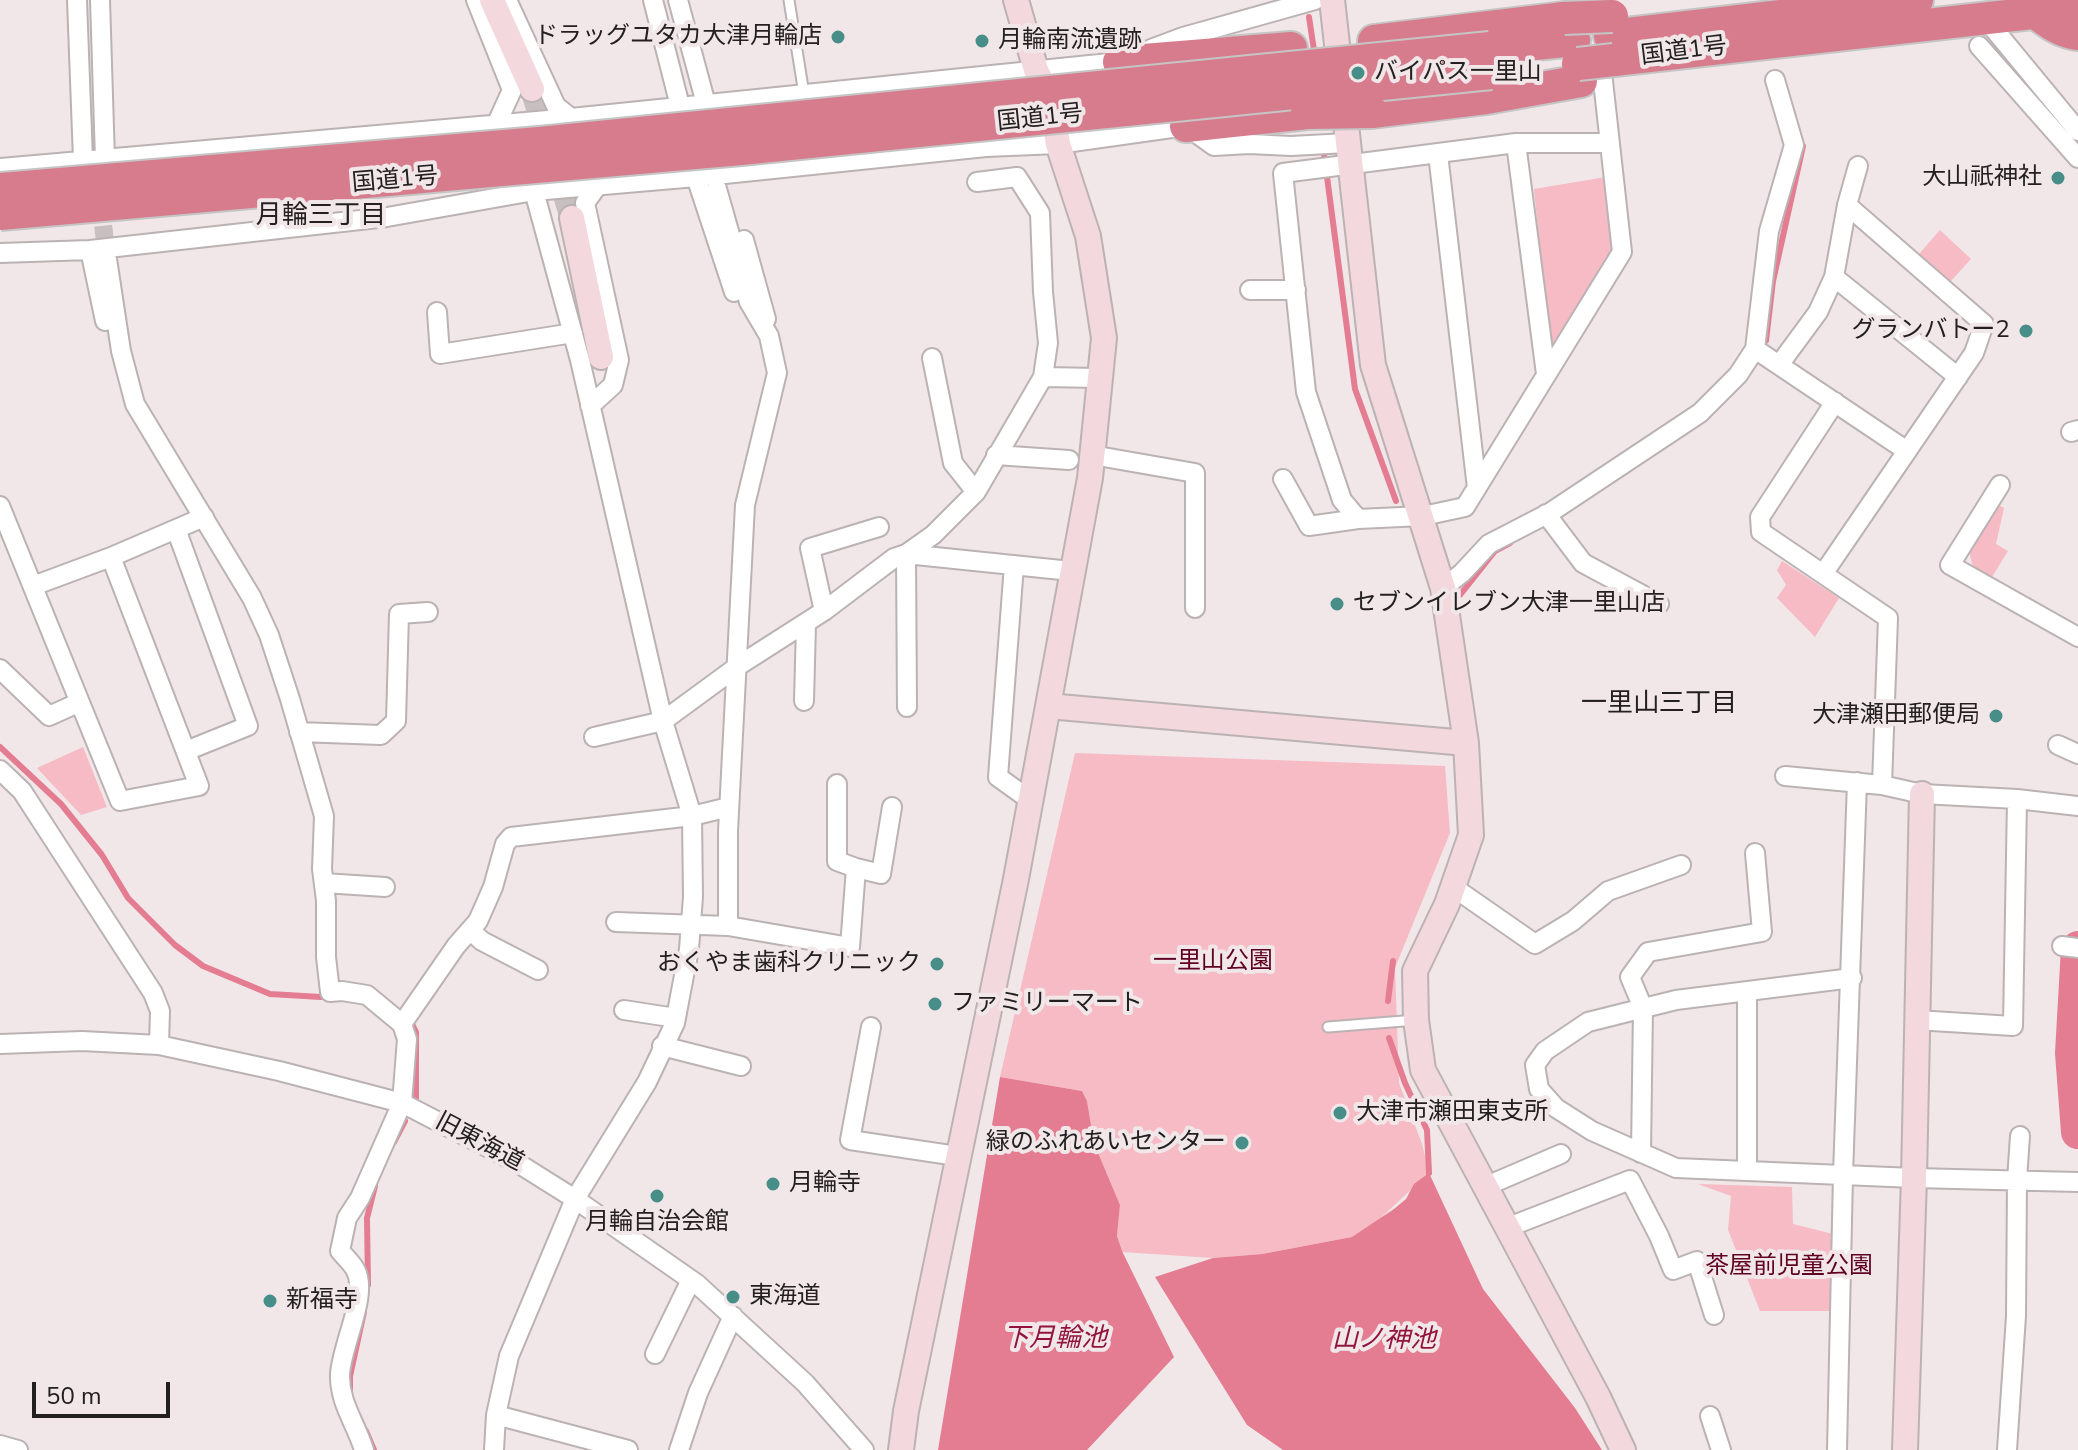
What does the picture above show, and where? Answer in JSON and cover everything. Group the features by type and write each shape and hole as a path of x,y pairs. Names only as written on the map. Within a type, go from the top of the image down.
{"highway":[{"path":"1186,126 1307,113 1372,112 1486,98 1574,51 1686,8 1800,13 1917,0"},
{"name":"国道1号","path":"1609,37 1695,50 1982,32 2036,13 2077,17"},
{"path":"1119,62 1374,41 1574,51 1609,37"},
{"name":"国道1号","path":"0,214 741,149 1574,51"},
{"name":"国道1号","path":"0,189 1491,61"}],"street":[{"path":"77,0 83,160"},
{"path":"90,0 93,139"},
{"path":"100,0 105,160"},
{"path":"476,0 512,90 497,123"},
{"path":"492,0 532,89"},
{"path":"507,0 556,106 571,118"},
{"path":"653,0 692,101"},
{"path":"666,0 692,101"},
{"path":"678,0 692,101"},
{"path":"901,1450 906,1411 1048,706 1071,571 1081,458 1100,378 1104,338 1088,236 1058,144 1051,101 1036,70 1016,0"},
{"path":"0,168 571,118 692,101 804,94 1119,62 1183,37 1315,0"},
{"path":"1332,0 1345,159 1373,365 1423,516 1443,588 1466,743 1471,835 1453,887 1415,971 1416,1020 1423,1070 1598,1397 1623,1450"},
{"path":"1982,32 2078,131"},
{"path":"1982,32 2078,158"},
{"path":"1283,479 1309,526 1358,519 1423,516 1465,507 1622,252 1608,143 1609,37"},
{"path":"1443,588 1489,544 1546,514 1700,413 1738,375 1755,349 1769,231 1794,145 1775,80"},
{"path":"0,253 90,250 111,253 387,217 534,191 696,177 720,182 986,147 1058,144 1186,126 1214,146 1291,146 1345,159"},
{"path":"1358,519 1342,500 1306,392 1283,173 1345,159 1438,154 1516,143 1608,143"},
{"path":"1516,143 1546,374"},
{"path":"1438,154 1477,488"},
{"path":"1779,365 1818,312 1834,277 1847,205 1858,166"},
{"path":"696,177 738,304 769,336"},
{"path":"594,737 663,721 738,666 806,624 894,558 906,554 933,535 976,492 1043,377 1048,343 1040,213 1017,177 977,182"},
{"path":"720,182 761,296 777,373 745,505 729,807 728,926"},
{"path":"590,406 613,385 619,360 585,203 598,185"},
{"path":"494,1450 496,1415 509,1356 575,1199 647,1082 676,1018 691,925 692,816 663,721 573,333 534,191"},
{"path":"1823,574 1974,353 1984,324 1847,205"},
{"path":"572,218 601,357 590,406"},
{"path":"90,250 115,368 125,367"},
{"path":"111,253 125,367 135,404 252,598 269,635 324,816 326,957 330,992 367,995 403,1023 407,1039 402,1103 360,1198 347,1218 340,1251 356,1271 359,1294 344,1347 340,1375 343,1403 364,1450"},
{"path":"1834,277 1958,377"},
{"path":"1250,290 1296,290"},
{"path":"437,312 440,354 573,333"},
{"path":"1755,349 1907,451"},
{"path":"932,358 953,463 976,492"},
{"path":"1043,377 1100,378"},
{"path":"1835,402 1760,517 1761,532 1888,618 1882,785"},
{"path":"996,455 1081,458 1195,473 1195,608"},
{"path":"2000,485 1950,565 2078,637"},
{"path":"0,506 120,801 199,786 111,557"},
{"path":"1546,514 1583,563 1659,604"},
{"path":"33,586 204,517"},
{"path":"824,611 810,548 879,527"},
{"path":"176,529 248,726 186,751"},
{"path":"906,554 1071,571"},
{"path":"906,554 907,707"},
{"path":"1014,565 998,777 1030,800"},
{"path":"299,732 381,735 396,721 399,614 428,612"},
{"path":"804,701 806,624"},
{"path":"0,669 49,716 78,703"},
{"path":"1048,706 1466,743"},
{"path":"2058,745 2078,754"},
{"path":"0,770 22,791 153,993 160,1011 159,1045"},
{"path":"1785,776 1882,785 1922,794 2078,806"},
{"path":"1837,1450 1857,782"},
{"path":"837,784 837,861 881,874 892,807"},
{"path":"1905,1450 1922,794"},
{"path":"1916,1020 2013,1026 2017,799"},
{"path":"437,990 476,936 478,921 493,887 502,851 511,837 692,816 729,807"},
{"path":"1641,1153 1643,1008 1630,977 1648,952 1762,932 1755,853"},
{"path":"1453,887 1535,944 1573,921 1608,891 1681,865"},
{"path":"616,922 728,926 850,947 856,868"},
{"path":"324,883 385,887"},
{"path":"476,936 538,970"},
{"path":"403,1023 476,936"},
{"path":"1852,978 1676,1000 1588,1022 1545,1051 1535,1065 1539,1089 1556,1108 1592,1131 1676,1168 2078,1182"},
{"path":"1747,991 1747,1171"},
{"path":"624,1010 676,1018"},
{"path":"871,1027 850,1140 957,1156"},
{"name":"旧東海道","path":"0,1044 82,1041 159,1045 279,1071 402,1103 516,1162 691,1280 805,1383 864,1450"},
{"path":"662,1046 741,1066"},
{"path":"2007,1450 2016,1316 2020,1136"},
{"path":"1484,1187 1561,1154"},
{"path":"1506,1228 1630,1180 1673,1270 1697,1261 1714,1315"},
{"path":"655,1354 691,1280"},
{"path":"679,1450 698,1393 733,1316"},
{"path":"496,1415 628,1450"},
{"path":"1710,1416 1721,1450"},
{"path":"0,1445 18,1450"}],"lane":[{"path":"789,0 804,94"},
{"path":"1328,1027 1416,1020"}],"green space":[{"path":"1612,176 1609,216 1622,252 1550,354 1534,189"},
{"path":"1940,230 1971,259 1950,282 1919,254"},
{"path":"1996,503 2004,508 1996,544 2008,551 1992,577 1973,567 1969,552"},
{"path":"1782,561 1839,598 1815,637 1777,598 1786,585 1777,570"},
{"path":"83,747 107,807 81,815 37,768"},
{"name":"一里山公園","path":"1075,753 1445,766 1450,833 1395,968 1399,1083 1422,1144 1429,1173 1372,1226 1352,1237 1262,1254 1213,1258 1122,1252 1117,1236 1120,1205 1094,1143 1087,1101 1082,1091 1000,1077"},
{"name":"茶屋前児童公園","path":"1698,1184 1792,1187 1793,1224 1833,1234 1840,1311 1760,1311 1728,1230 1731,1196"}],"water":[{"name":"下月輪池","path":"1000,1077 1082,1091 1087,1101 1094,1143 1120,1205 1117,1236 1122,1251 1174,1357 1087,1450 938,1450"},
{"name":"山ノ神池","path":"1429,1173 1483,1289 1575,1408 1602,1450 1283,1450 1247,1425 1155,1277 1213,1258 1262,1254 1352,1237 1394,1209 1406,1199 1414,1184"}],"waterway":[{"path":"1309,17 1315,57"},
{"path":"1766,341 1773,281 1803,146"},
{"path":"1324,154 1355,389 1396,501"},
{"path":"1460,595 1495,551 1510,543"},
{"path":"0,747 61,804 102,855 128,898 175,945 203,966 270,994 321,997"},
{"path":"2078,948 2072,1053 2078,1132"},
{"path":"1388,1001 1393,961"},
{"path":"412,1024 416,1032 416,1099"},
{"path":"1389,1038 1427,1130 1429,1173"},
{"path":"394,1142 405,1121"},
{"path":"368,1285 367,1218 375,1186"},
{"path":"350,1395 350,1376 364,1312"},
{"path":"366,1431 374,1450"}],"tunnel":[{"path":"532,89 572,218"},
{"path":"93,139 97,173"},
{"path":"100,199 107,259"}],"place":[{"name":"ドラッグユタカ大津月輪店","path":"838,37"},
{"name":"月輪南流遺跡","path":"982,41"},
{"name":"バイパス一里山","path":"1358,73"},
{"name":"大山祇神社","path":"2058,178"},
{"name":"グランバトー2","path":"2026,331"},
{"name":"セブンイレブン大津一里山店","path":"1337,604"},
{"name":"大津瀬田郵便局","path":"1996,716"},
{"name":"おくやま歯科クリニック","path":"937,964"},
{"name":"ファミリーマート","path":"935,1004"},
{"name":"大津市瀬田東支所","path":"1340,1113"},
{"name":"緑のふれあいセンター","path":"1242,1143"},
{"name":"月輪寺","path":"773,1184"},
{"name":"月輪自治会館","path":"657,1196"},
{"name":"東海道","path":"733,1297"},
{"name":"新福寺","path":"270,1301"}],"district":[{"name":"月輪三丁目","path":"321,217"},
{"name":"一里山三丁目","path":"1659,705"}]}
